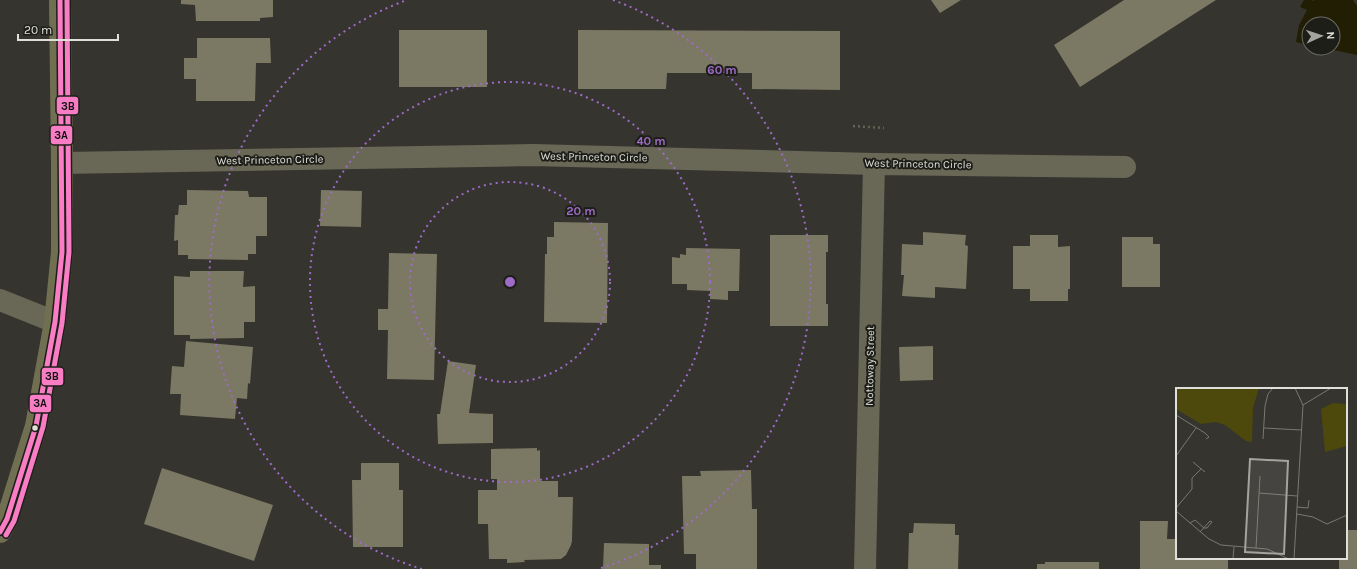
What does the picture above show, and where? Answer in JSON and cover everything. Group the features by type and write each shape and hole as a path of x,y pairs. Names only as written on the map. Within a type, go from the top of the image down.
{"main road":[{"path":"0,532 7,519 36,426 55,322 62,252 60,0"}],"street":[{"name":"West Princeton Circle","path":"62,163 533,155 874,164 1125,167"},
{"name":"Nottoway Street","path":"865,569 874,164"},
{"path":"0,300 55,322"}],"path":[{"path":"854,126 884,128"}],"shaded area":[{"path":"1304,0 1353,0 1357,6 1357,55 1341,52 1341,16 1304,16 1307,10 1300,7"},
{"path":"1301,21 1301,43 1296,42"}],"building":[{"path":"181,0 273,0 273,17 260,18 260,21 196,21 195,5 181,4"},
{"path":"931,0 961,0 940,13"},
{"path":"1124,0 1216,0 1080,87 1054,45"},
{"path":"399,30 487,30 487,87 399,87"},
{"path":"578,30 840,31 840,90 752,89 752,73 667,73 666,89 578,89"},
{"path":"197,38 270,38 271,63 256,63 255,101 196,101 196,79 184,79 184,58 197,58"},
{"path":"187,190 248,191 249,197 267,197 267,236 256,236 256,254 248,254 248,260 188,259 188,255 178,255 178,240 174,241 175,215 178,215 179,205 187,205"},
{"path":"321,190 362,191 361,227 320,226"},
{"path":"554,222 608,223 607,323 544,322 545,254 547,254 547,237 554,237"},
{"path":"923,232 966,235 965,245 968,246 966,289 935,287 935,298 902,296 904,275 901,275 902,244 923,245"},
{"path":"770,235 828,235 828,252 826,252 826,304 828,304 828,326 770,326"},
{"path":"1030,235 1058,235 1058,247 1070,246 1070,289 1068,289 1068,301 1030,301 1030,289 1013,289 1013,246 1030,246"},
{"path":"1122,237 1153,237 1153,244 1160,244 1160,287 1122,287"},
{"path":"686,248 740,249 739,291 728,291 728,300 710,299 710,291 687,290 687,284 672,284 672,257 680,258 680,254 686,255"},
{"path":"389,253 437,254 434,380 387,379 388,330 378,330 378,309 388,309"},
{"path":"190,271 244,271 243,287 255,286 255,322 244,322 244,338 190,339 190,335 174,335 174,276 190,277"},
{"path":"186,341 253,347 250,384 248,383 247,399 237,398 235,419 180,415 181,394 170,394 172,366 184,367"},
{"path":"933,346 933,380 900,381 899,347"},
{"path":"448,361 476,365 469,413 493,414 493,443 438,444 437,414 440,414"},
{"path":"537,448 537,451 540,450 540,481 558,481 558,497 573,497 571,545 566,555 561,559 524,560 525,562 507,563 507,559 489,559 488,524 478,524 478,490 497,490 497,479 491,479 491,449"},
{"path":"361,463 399,463 399,490 403,490 403,547 353,547 352,480 361,480"},
{"path":"162,468 273,505 254,561 144,524"},
{"path":"751,470 752,509 757,509 757,569 696,569 696,554 684,554 682,476 701,476 700,471"},
{"path":"1140,521 1168,521 1167,539 1176,539 1176,559 1228,559 1228,569 1140,569"},
{"path":"914,523 955,524 955,535 959,535 958,569 908,569 909,533 913,533"},
{"path":"1347,530 1357,530 1357,569 1339,569 1339,559 1347,559"},
{"path":"604,543 649,544 649,565 661,565 661,569 603,569"},
{"path":"1045,562 1099,562 1099,569 1037,569 1037,564 1045,564"}],"transit line":[{"name":"3A","path":"0,532 7,519 36,426 55,322 62,252 60,0"},
{"name":"3B","path":"6,535 14,521 43,427 62,323 69,252 67,0"}]}
